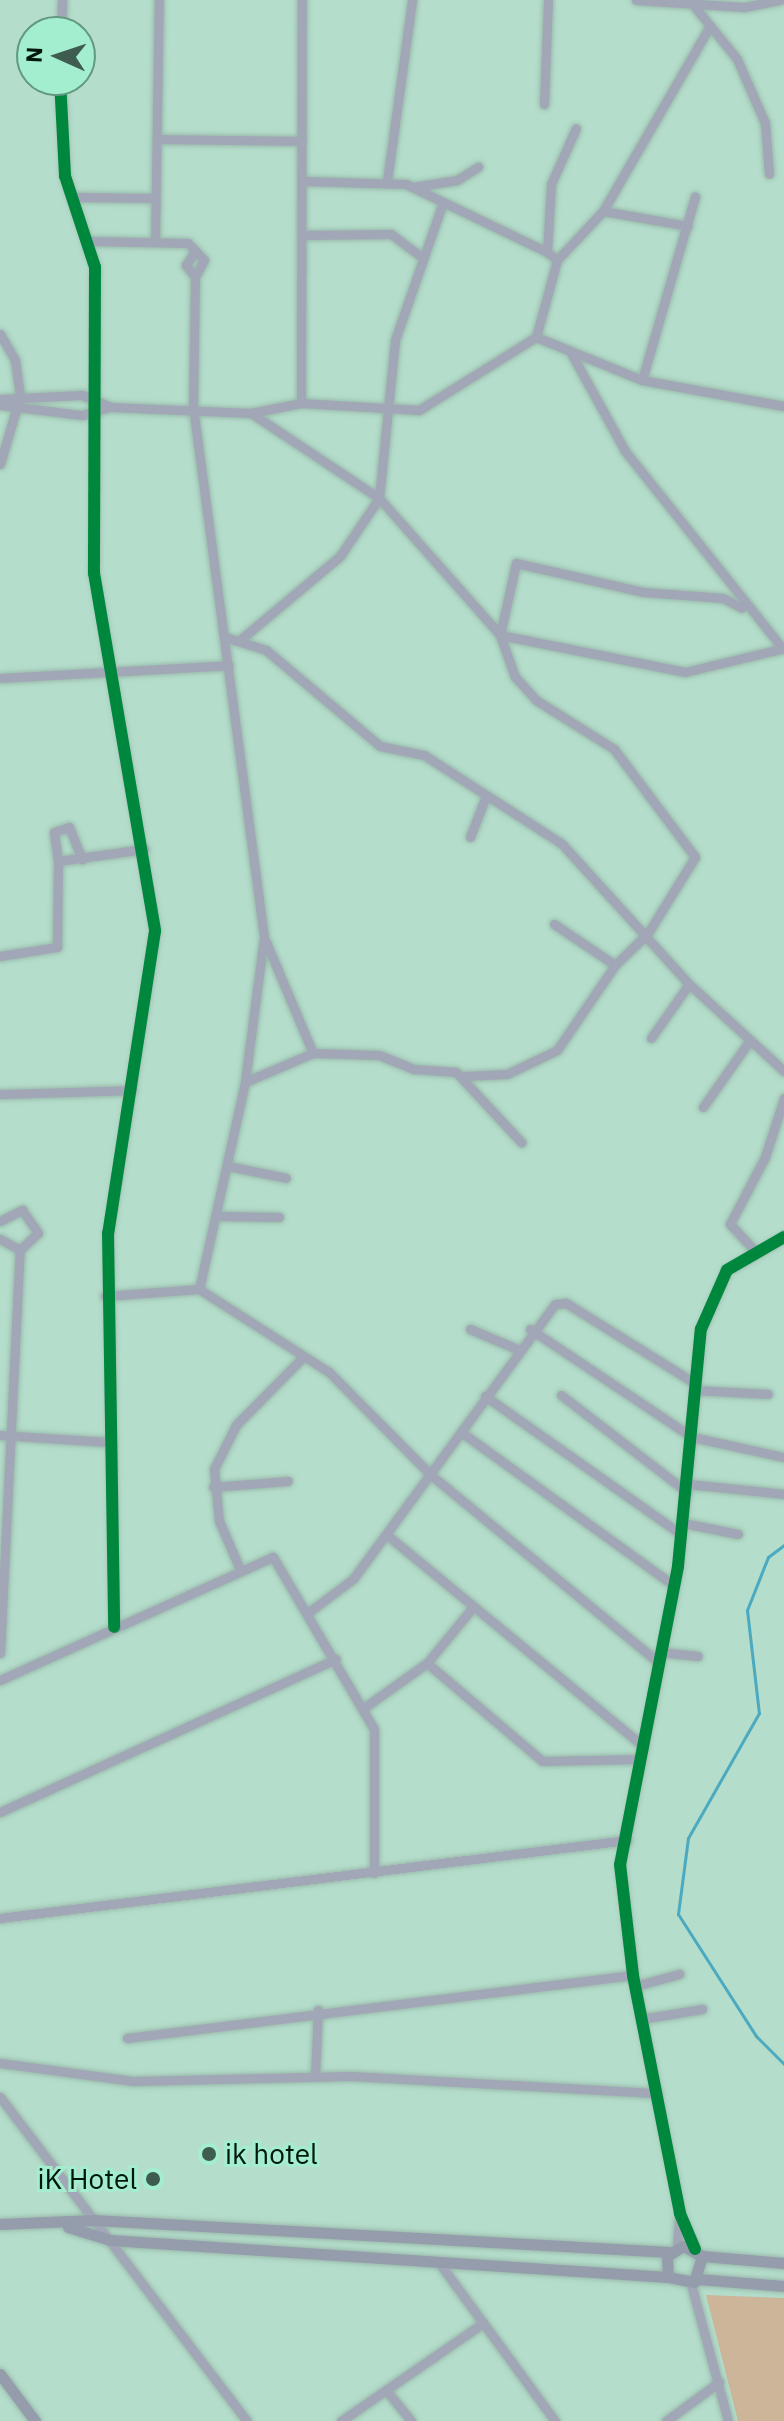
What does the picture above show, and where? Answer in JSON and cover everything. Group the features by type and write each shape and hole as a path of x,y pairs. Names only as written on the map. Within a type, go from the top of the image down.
{"main road":[{"path":"0,2224 66,2226 94,2220 673,2250 784,2263"},
{"path":"66,2226 110,2240 784,2286"},
{"path":"668,2277 673,2250"},
{"path":"694,2282 698,2253"},
{"path":"0,2374 35,2421"}],"street":[{"path":"155,242 159,0"},
{"path":"301,403 302,0"},
{"path":"387,181 412,0"},
{"path":"544,104 548,0"},
{"path":"636,0 694,6 780,0"},
{"path":"694,6 737,59 765,123 769,174"},
{"path":"0,405 20,410 92,414 110,407 193,407 251,413 301,403 419,410 536,337 557,260 603,211 710,26"},
{"path":"60,96 59,145 72,197 89,241 97,308 89,528 110,673 144,849 153,969 132,1090 105,1296 114,1627"},
{"path":"547,252 551,184 576,128"},
{"path":"157,139 302,141"},
{"path":"413,187 447,182 478,167"},
{"path":"302,181 387,181 413,187 547,252 557,260"},
{"path":"240,640 340,556 379,498 395,340 447,182"},
{"path":"642,380 695,196"},
{"path":"72,197 156,198"},
{"path":"603,211 688,226"},
{"path":"302,235 391,234 422,257"},
{"path":"89,241 188,243 204,260 195,277 193,407 264,937 245,1082 199,1289"},
{"path":"195,251 186,265 195,277"},
{"path":"0,334 15,360 20,396 20,410 0,464"},
{"path":"536,337 642,380 784,406"},
{"path":"571,353 625,451 742,608 783,648"},
{"path":"0,399 20,396 93,397 110,407"},
{"path":"245,1082 313,1053 379,1055 463,1076 507,1074 557,1050 615,965 648,933 694,864 691,848 614,749 526,690 500,635 379,498 251,413"},
{"path":"500,635 519,562 644,592 723,598 742,608"},
{"path":"500,635 685,672 783,648"},
{"path":"225,637 240,640 281,660 380,746 424,755 562,844 648,933 689,984 748,1043 784,1071"},
{"path":"0,678 229,665"},
{"path":"470,837 486,796"},
{"path":"0,956 57,947 58,861 54,832 69,827 82,859"},
{"path":"58,861 144,849"},
{"path":"554,924 615,965"},
{"path":"264,937 313,1053"},
{"path":"651,1038 689,984"},
{"path":"703,1107 748,1043"},
{"path":"463,1076 521,1142"},
{"path":"0,1094 132,1090"},
{"path":"755,1251 730,1224 765,1157 784,1098"},
{"path":"228,1166 286,1178"},
{"path":"0,1220 17,1210 36,1222 36,1239 20,1250"},
{"path":"217,1216 279,1217"},
{"path":"698,2253 680,2213 641,2019 619,1882 682,1535 694,1386 715,1289 727,1270 755,1251 784,1237"},
{"path":"0,1239 20,1250"},
{"path":"0,1653 5,1435 20,1250"},
{"path":"105,1296 199,1289 356,1396 431,1475 659,1657 698,1656"},
{"path":"309,1612 353,1579 431,1475 530,1329 549,1308 566,1303 694,1386 768,1394"},
{"path":"470,1329 517,1349"},
{"path":"530,1329 692,1437 784,1457"},
{"path":"239,1567 213,1487 221,1448 236,1425 303,1357"},
{"path":"561,1395 688,1488 784,1494"},
{"path":"485,1396 682,1535"},
{"path":"461,1432 673,1585"},
{"path":"5,1435 108,1442"},
{"path":"213,1487 288,1481"},
{"path":"683,1523 738,1534"},
{"path":"387,1535 644,1747"},
{"path":"0,1680 239,1567 279,1561 365,1707 376,1760 374,1873"},
{"path":"365,1707 427,1663 473,1607"},
{"path":"0,1812 336,1659"},
{"path":"427,1663 542,1761 641,1759"},
{"path":"0,1918 627,1840"},
{"path":"635,1986 679,1974"},
{"path":"127,2038 318,2010 633,1975"},
{"path":"641,2019 702,2009"},
{"path":"315,2076 318,2010"},
{"path":"0,2063 133,2081 315,2076 658,2093"},
{"path":"0,2097 247,2421"},
{"path":"673,2250 680,2213"},
{"path":"440,2264 555,2421"},
{"path":"694,2282 728,2421"},
{"path":"341,2421 483,2323"},
{"path":"666,2421 719,2382"},
{"path":"386,2390 411,2421"}],"shaded area":[{"path":"706,2295 784,2298 784,2421 738,2421"}],"waterway":[{"path":"784,1545 768,1557 747,1610 759,1713 688,1838 678,1914 756,2036 784,2064"}],"cycle path":[{"path":"61,96 65,176 95,267 94,573 155,931 108,1233 114,1627"},
{"path":"695,2249 680,2213 633,1975 620,1865 678,1566 701,1329 727,1270 784,1237"}],"place":[{"name":"ik hotel","path":"209,2154"},
{"name":"iK Hotel","path":"153,2179"}]}
